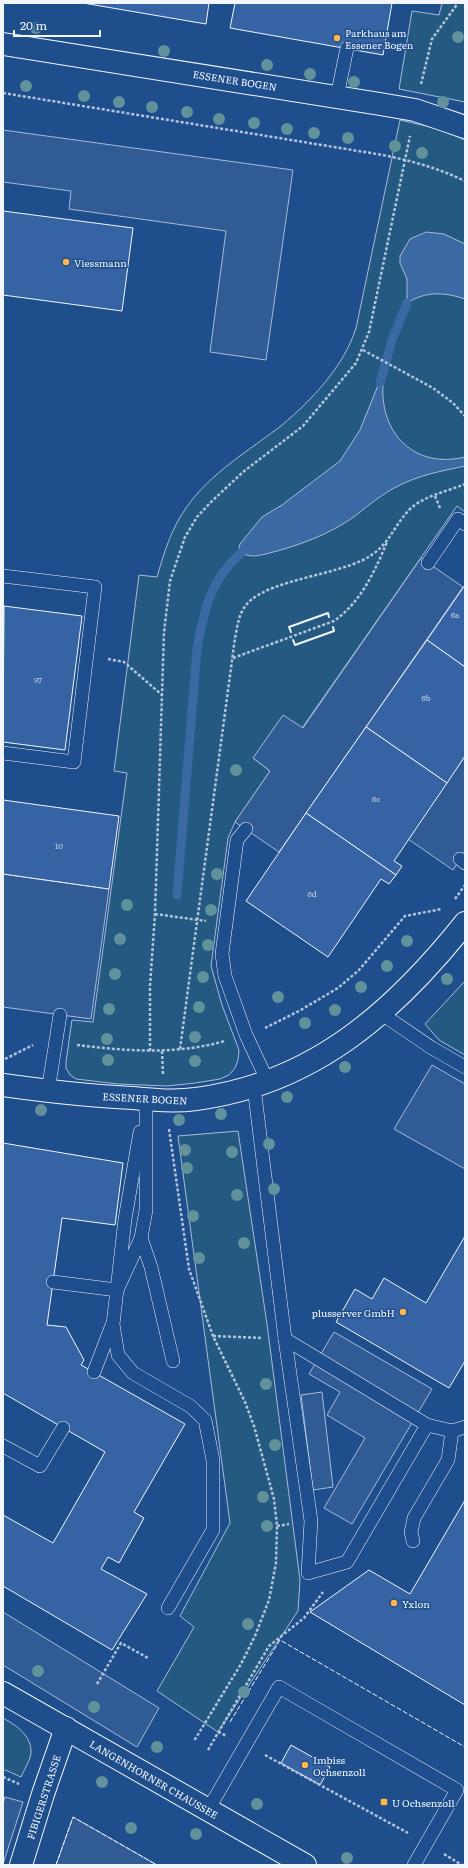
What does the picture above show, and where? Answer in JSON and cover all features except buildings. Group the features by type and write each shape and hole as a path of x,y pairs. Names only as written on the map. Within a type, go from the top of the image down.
{"street":[{"name":"ESSENER BOGEN","path":"3,44 415,110 465,127"},
{"name":"ESSENER BOGEN","path":"3,1085 48,1091 146,1099 196,1100 261,1085 301,1068 330,1052 382,1014 413,983 465,923"},
{"name":"LANGENHORNER CHAUSSEE","path":"3,1692 305,1865"},
{"name":"FIBIGERSTRASSE","path":"21,1865 43,1794 66,1728"}],"lane":[{"path":"337,97 347,48"},
{"path":"428,563 458,519 465,524"},
{"path":"3,576 95,587 74,762 3,754"},
{"path":"246,829 238,840 222,954 225,976 246,1035 261,1085 285,1339 311,1521 308,1574 346,1562 427,1425"},
{"path":"382,1014 432,1048 465,1067"},
{"path":"48,1091 60,1015"},
{"path":"117,1290 141,1238 146,1210 146,1099"},
{"path":"94,1372 113,1324 125,1218 146,1099"},
{"path":"141,1238 150,1267 173,1361"},
{"path":"53,1282 117,1290"},
{"path":"113,1324 118,1356 133,1372 190,1406 205,1420 212,1454 213,1530 168,1608"},
{"path":"285,1339 427,1425 452,1430 465,1427"},
{"path":"3,1446 40,1466 63,1428"},
{"path":"413,1541 410,1532 414,1518 448,1460 452,1430"},
{"path":"208,1810 279,1687 457,1790 414,1865"}],"path":[{"path":"150,1051 150,986 155,914 162,695 166,607 170,581 186,537 197,517 243,472 303,426 349,373 363,350 369,332 406,160 415,110 432,39 458,3"},
{"path":"3,93 315,143 406,160 444,171 465,181"},
{"path":"363,350 402,373 421,381 444,396 465,416"},
{"path":"180,1049 232,658 239,618 244,607 252,599 284,584 344,568 364,560 377,552 388,540 407,512 419,502 465,484"},
{"path":"232,658 334,621 348,611 371,577 388,540"},
{"path":"87,656 124,662 162,695"},
{"path":"155,914 226,923"},
{"path":"213,1336 285,1339"},
{"path":"208,1750 269,1646 304,1618 346,1562"},
{"path":"97,1684 121,1643 148,1658"},
{"path":"218,1732 245,1745 426,1843 462,1865"}],"shaded area":[{"path":"442,3 465,3 465,102 399,89 412,11 439,15"},
{"path":"400,120 435,128 465,140 465,512 457,506 302,728 253,758 270,771 235,822 228,838 211,966 222,1005 239,1050 235,1068 229,1075 220,1079 167,1086 118,1084 76,1079 70,1075 66,1068 72,1020 93,1022 127,773 114,771 139,575 157,577 172,533 186,508 196,495 231,463 282,425 305,405 326,381 344,356 356,328"},
{"path":"3,130 293,170 266,360 210,352 226,231 69,209 71,191 3,182"},
{"path":"426,232 444,234 465,244 465,299 450,295 435,294 421,296 407,303 407,279 400,263 400,256 410,239"},
{"path":"379,383 383,385 384,403 388,419 395,433 404,444 417,453 431,458 447,459 465,457 465,466 422,476 406,482 381,496 345,523 312,539 266,554 251,556 244,554 239,548 240,544 262,517 282,505 340,461 360,430"},
{"path":"421,558 463,587 279,852 235,822 270,771 253,758 283,715 303,728"},
{"path":"465,756 465,851 453,870 408,839"},
{"path":"3,874 109,889 91,1019 3,1007"},
{"path":"465,981 465,1055 439,1040 425,1024"},
{"path":"432,1065 465,1084 465,1169 394,1129"},
{"path":"238,1131 267,1324 300,1580 298,1611 218,1732 157,1691 194,1627 180,1616 230,1523 178,1136"},
{"path":"334,1332 432,1389 352,1524 324,1508 365,1438 327,1415 340,1392 309,1374"},
{"path":"322,1392 333,1487 313,1490 301,1395"},
{"path":"3,1612 159,1708 137,1747 3,1665"},
{"path":"3,1718 13,1724 26,1736 31,1747 29,1759 21,1777 3,1769"},
{"path":"5,1797 23,1802 3,1864 3,1804"},
{"path":"73,1817 157,1865 56,1865"}],"waterway":[{"path":"380,383 392,340 407,303"},
{"path":"177,895 197,649 202,621 215,585 230,563 241,553"}],"fence":[{"path":"230,1722 280,1640 465,1747"},
{"path":"56,1865 73,1817 157,1865"}],"wall":[{"path":"291,632 289,627 328,613 329,617"},
{"path":"293,640 295,645 334,631 333,627"}],"place":[{"name":"Parkhaus am Essener Bogen","path":"337,38"},
{"name":"Viessmann","path":"66,262"},
{"name":"plusserver GmbH","path":"403,1312"},
{"name":"Yxlon","path":"394,1603"},
{"name":"Imbiss Ochsenzoll","path":"305,1765"},
{"name":"U Ochsenzoll","path":"384,1802"}]}
